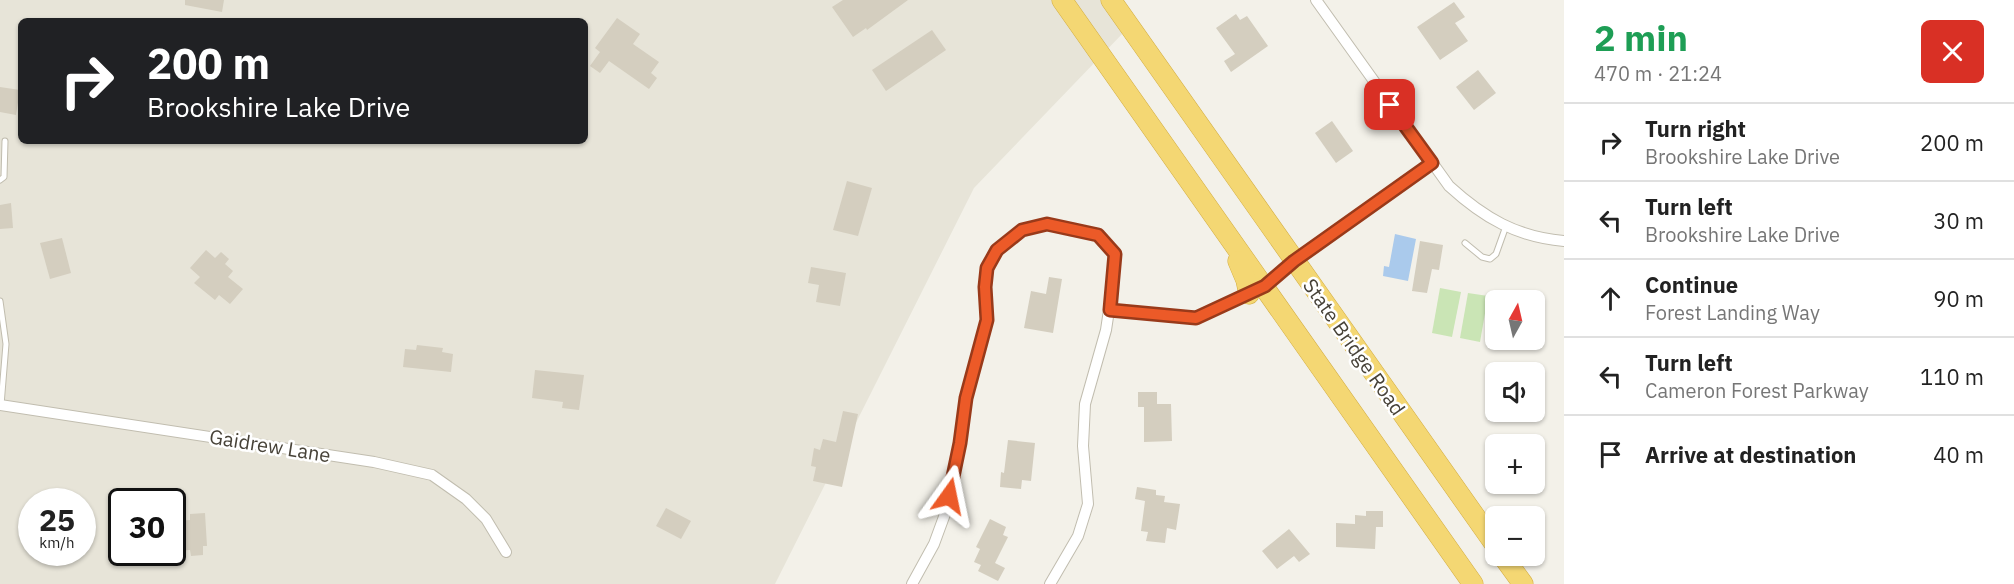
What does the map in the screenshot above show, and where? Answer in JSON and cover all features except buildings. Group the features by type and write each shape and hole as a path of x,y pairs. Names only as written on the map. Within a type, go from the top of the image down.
{"highway":[{"name":"State Bridge Road","path":"1062,0 1193,184 1257,290 1473,584"},
{"name":"State Bridge Road","path":"1111,0 1485,530"},
{"path":"1510,566 1523,584"}],"street":[{"path":"1316,0 1449,186 1471,206 1495,222 1523,234 1564,241"},
{"path":"1110,310 1196,318 1257,290 1432,163"},
{"path":"912,584 934,544 945,514 960,443 966,398 987,320 985,287 987,268 997,250 1022,230 1047,224 1098,235 1115,254 1110,310 1085,404 1083,446 1088,504 1078,536 1050,584"},
{"name":"Gaidrew Lane","path":"0,405 374,462 432,475 466,499 486,519 506,552"}],"lane":[{"path":"0,180 4,177 5,141"},
{"path":"1465,243 1482,257 1490,259 1496,254 1506,226"},
{"path":"0,301 6,344 0,405"}],"shaded area":[{"path":"0,0 1101,0 1124,32 974,188 775,584 0,584"}],"green space":[{"path":"1440,288 1461,292 1452,337 1432,333"},
{"path":"1468,293 1485,296 1485,313 1480,342 1460,338"}],"water":[{"path":"1395,234 1416,239 1408,281 1383,276 1384,266 1389,267"}],"route":[{"path":"949,496 966,398 987,320 985,287 987,268 997,250 1009,238 1022,230 1047,224 1098,235 1115,254 1110,310 1196,318 1265,286 1294,261 1432,163 1390,105"}]}
